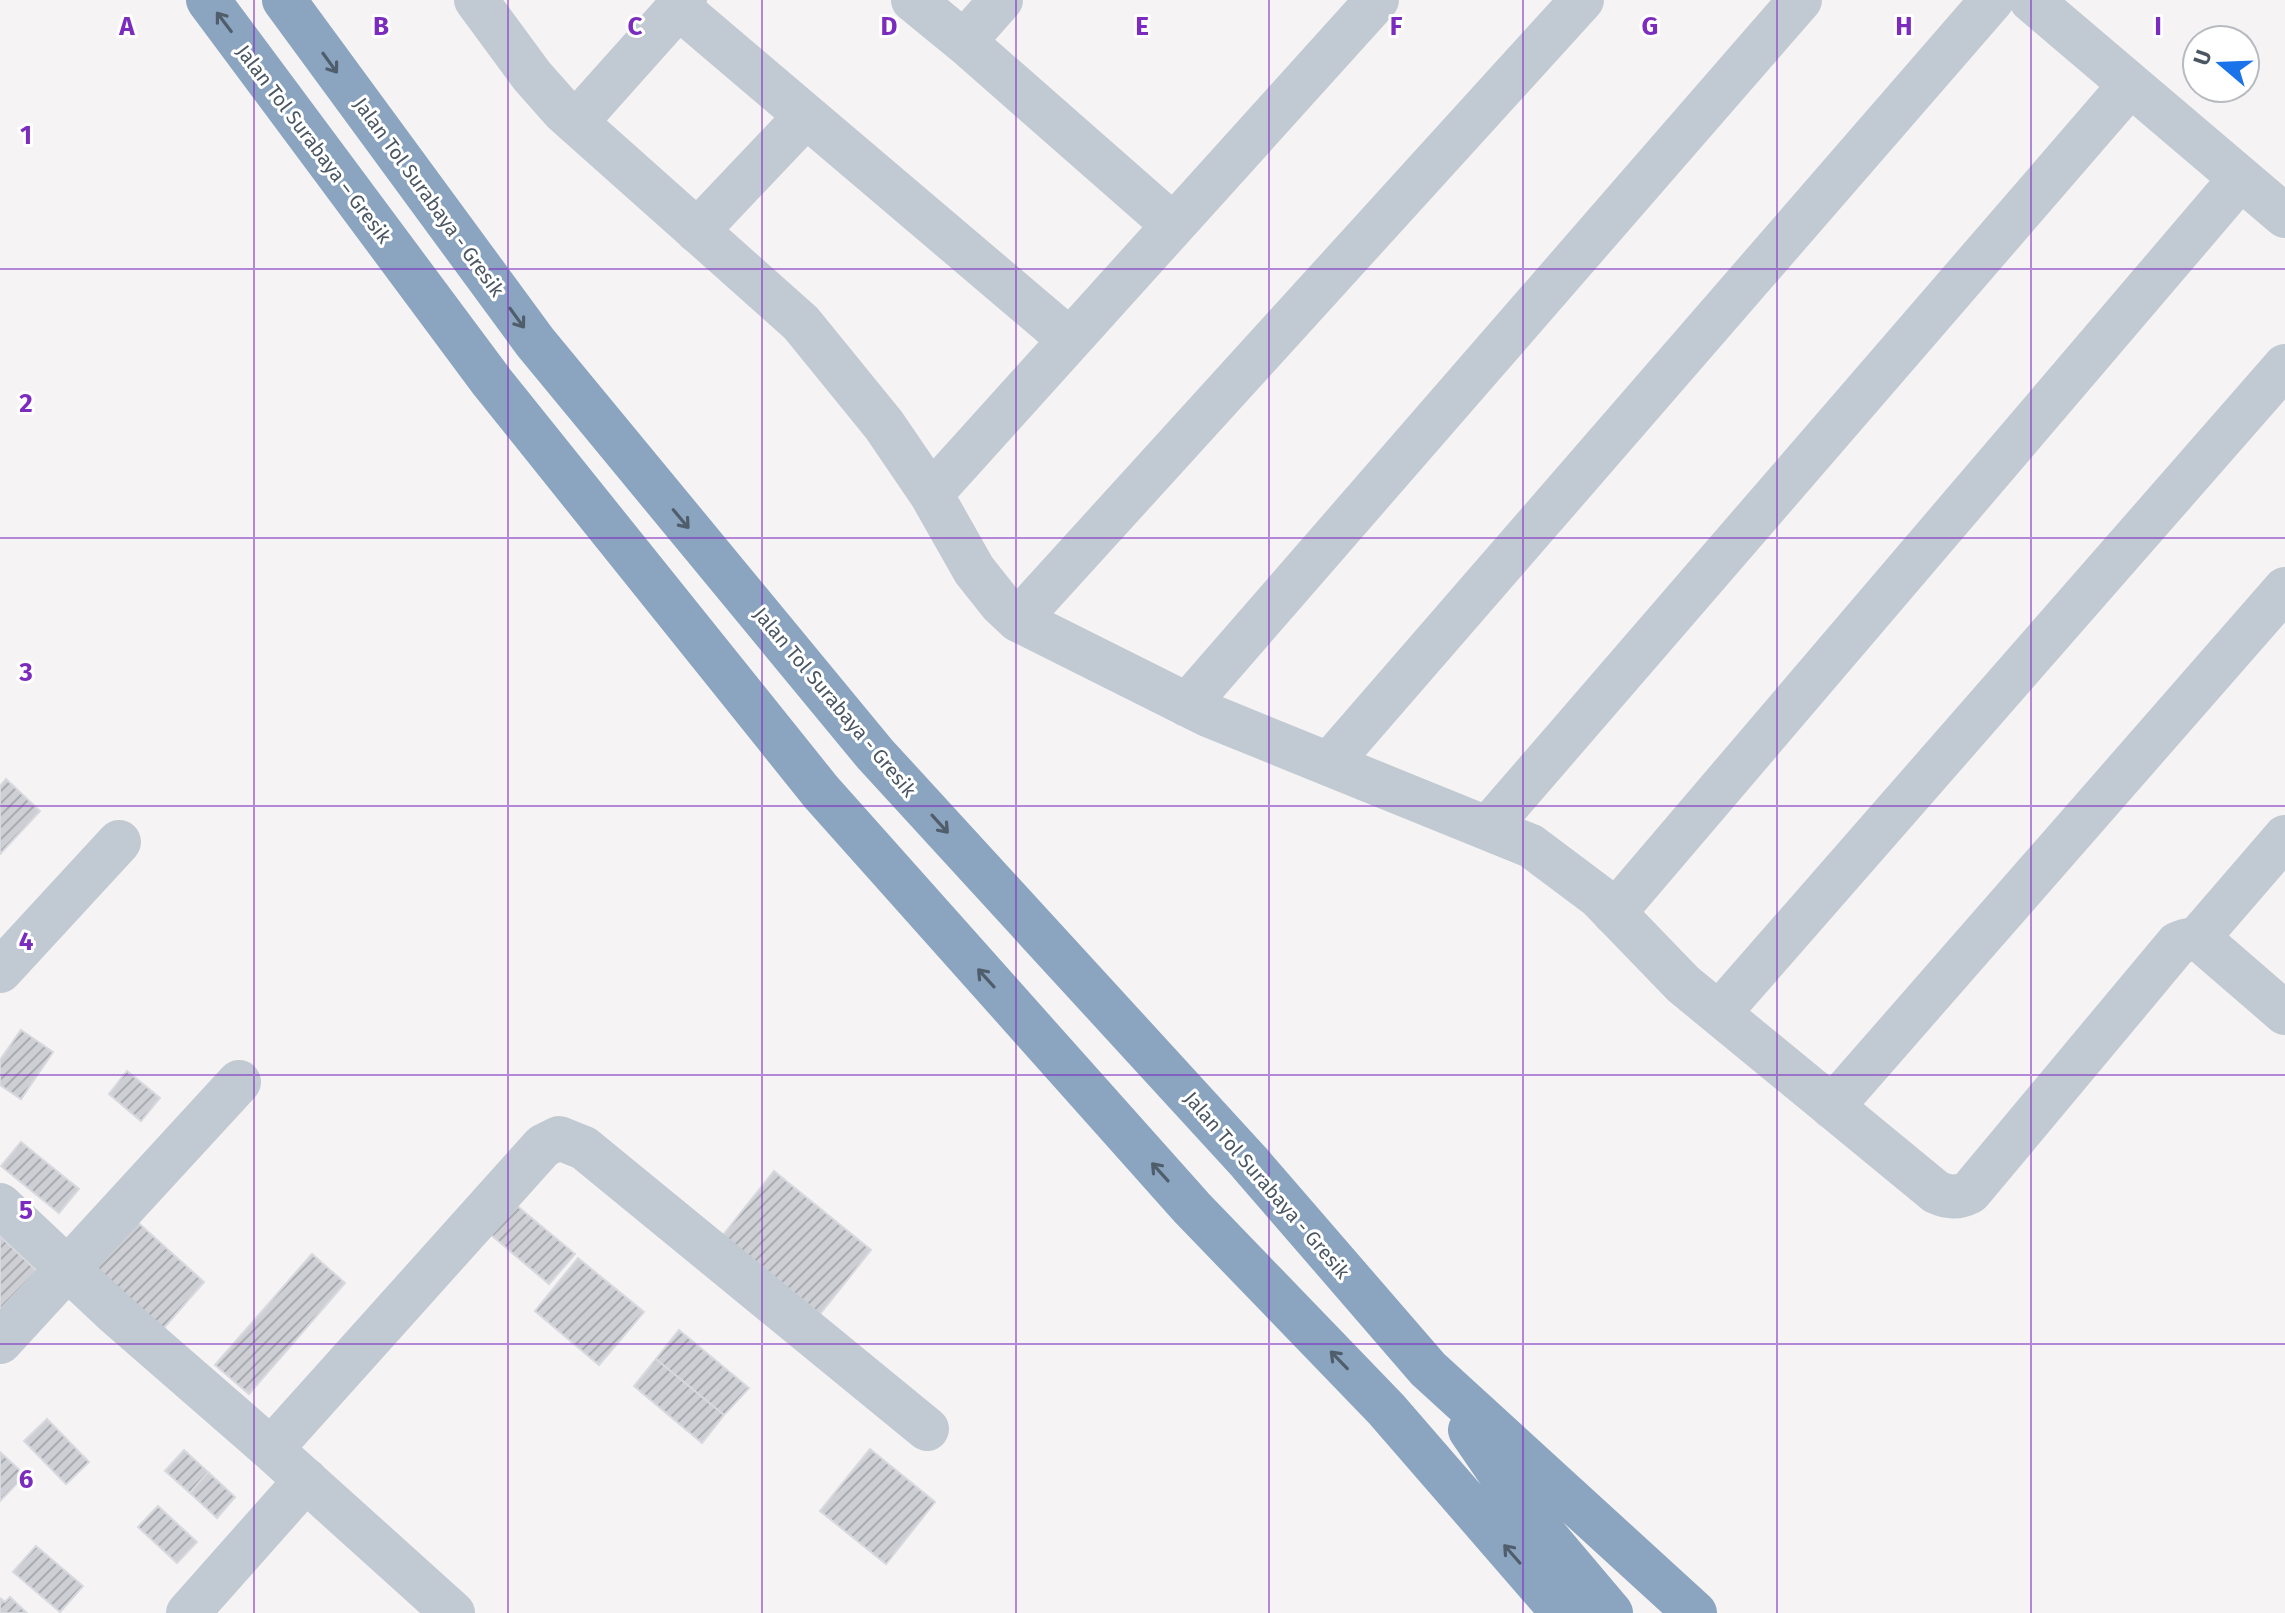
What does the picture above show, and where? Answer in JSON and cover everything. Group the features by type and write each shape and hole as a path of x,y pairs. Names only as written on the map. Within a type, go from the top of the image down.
{"highway":[{"name":"Jalan Tol Surabaya – Gresik","path":"208,0 492,382 821,792 1192,1208 1386,1409 1563,1613"},
{"name":"Jalan Tol Surabaya - Gresik","path":"284,0 535,342 875,754 1249,1162 1428,1369 1529,1516 1611,1613"},
{"name":"Jalan Tol Surabaya - Gresik","path":"1428,1369 1695,1613"}],"street":[{"path":"476,0 532,76 576,122 801,323 884,425 931,494 974,570 1018,620 1187,705 1531,846 1599,897 1683,984 1936,1192 1947,1197 1960,1197 1970,1192 2177,944 2197,939 2285,837"},
{"path":"913,0 1173,225"},
{"path":"968,45 971,34 1001,0"},
{"path":"931,494 1377,0"},
{"path":"1018,620 1582,0"},
{"path":"1187,705 1800,0"},
{"path":"1329,764 1992,0"},
{"path":"2031,0 2285,216"},
{"path":"576,122 682,4 806,116 1070,340"},
{"path":"1488,828 2130,85"},
{"path":"697,231 806,116"},
{"path":"1614,913 2240,179"},
{"path":"1719,1013 2285,366"},
{"path":"1832,1107 2285,589"},
{"path":"0,971 119,842"},
{"path":"2197,939 2285,1013"},
{"path":"0,1342 239,1082"},
{"path":"271,1449 543,1146 559,1138 584,1148 927,1429"},
{"path":"0,1205 453,1613"},
{"path":"188,1613 306,1480"}],"building":[{"path":"6,779 40,811 0,854 0,786"},
{"path":"21,1030 53,1052 21,1099 0,1085 0,1060"},
{"path":"127,1071 160,1098 141,1121 109,1094"},
{"path":"21,1142 79,1189 59,1213 1,1166"},
{"path":"774,1171 871,1250 820,1314 723,1235"},
{"path":"516,1205 575,1254 549,1284 491,1235"},
{"path":"134,1219 204,1282 162,1330 91,1268"},
{"path":"0,1236 37,1271 0,1310"},
{"path":"312,1254 345,1283 249,1394 215,1365"},
{"path":"578,1258 644,1312 599,1365 535,1311"},
{"path":"679,1330 749,1388 724,1415 656,1359"},
{"path":"656,1359 724,1415 702,1443 634,1386"},
{"path":"47,1419 89,1462 66,1484 24,1441"},
{"path":"870,1449 935,1502 886,1564 820,1511"},
{"path":"184,1450 208,1472 190,1493 165,1471"},
{"path":"0,1452 25,1475 0,1501"},
{"path":"208,1472 235,1497 217,1518 190,1493"},
{"path":"158,1506 197,1542 177,1563 138,1527"},
{"path":"36,1546 83,1586 60,1612 13,1572"},
{"path":"10,1597 27,1613 0,1613 0,1598 5,1602"}]}
